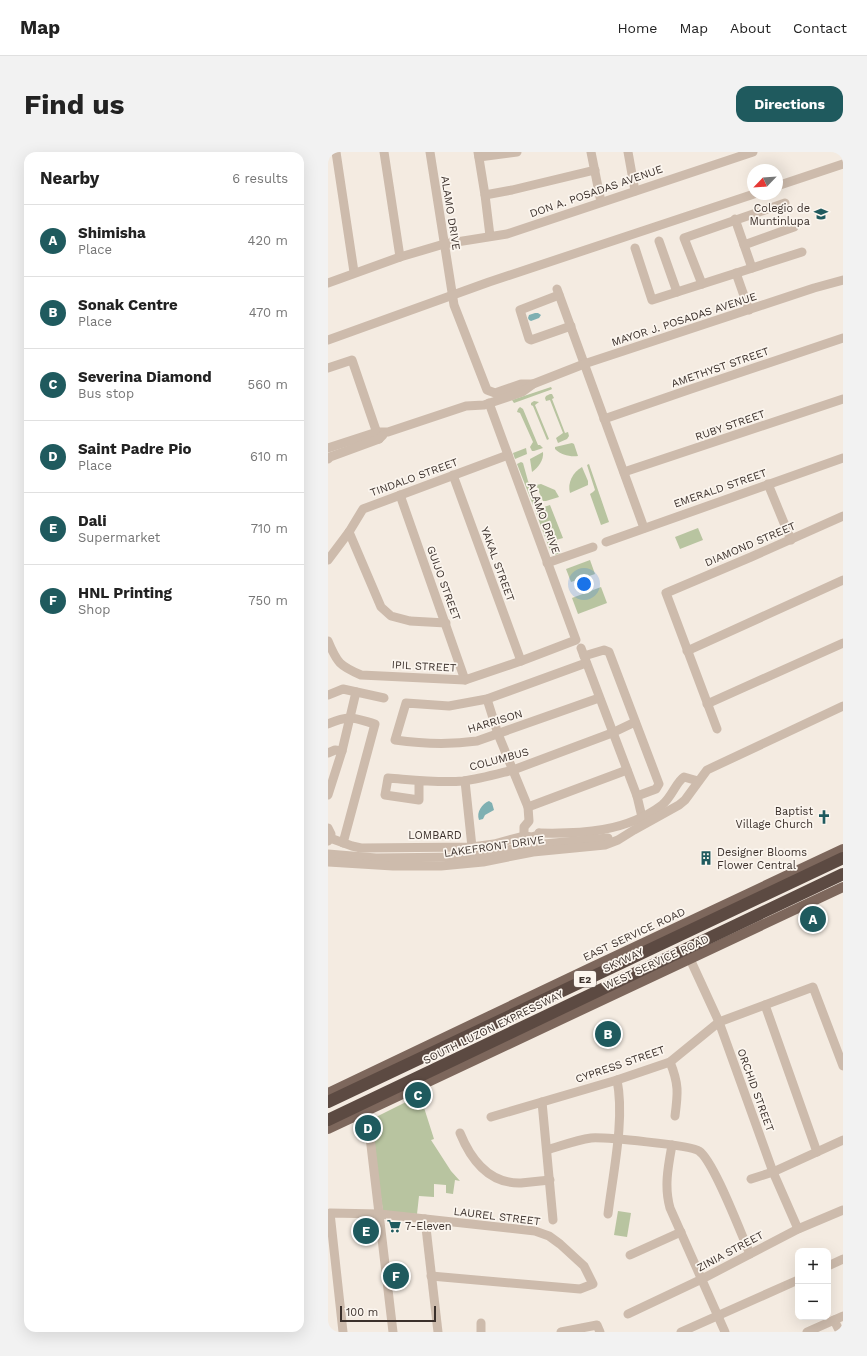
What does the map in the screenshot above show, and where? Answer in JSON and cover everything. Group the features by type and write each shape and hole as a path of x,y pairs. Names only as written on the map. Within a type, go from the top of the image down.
{"highway":[{"name":"SOUTH LUZON EXPRESSWAY","path":"328,1102 843,858"},
{"name":"SKYWAY","path":"328,1106 843,863"},
{"name":"SKYWAY","path":"328,1114 843,871"},
{"name":"SOUTH LUZON EXPRESSWAY","path":"328,1120 843,874"}],"main road":[{"name":"EAST SERVICE ROAD","path":"328,1093 581,972 843,850"},
{"name":"WEST SERVICE ROAD","path":"328,1129 843,887"}],"street":[{"path":"336,152 354,272"},
{"path":"384,152 400,257"},
{"name":"ALAMO DRIVE","path":"430,152 455,310 487,390"},
{"path":"490,236 479,155 516,152"},
{"path":"591,152 601,202"},
{"path":"628,152 635,191"},
{"name":"DON A. POSADAS AVENUE","path":"328,283 354,272 444,244 507,234 753,152"},
{"path":"783,184 843,164"},
{"path":"485,196 594,170"},
{"path":"328,340 452,295 747,196"},
{"path":"702,284 684,238 735,219 785,203"},
{"path":"735,219 752,268"},
{"path":"744,244 794,227"},
{"path":"659,241 677,292"},
{"path":"635,248 652,300 802,252"},
{"path":"736,273 749,310"},
{"name":"MAYOR J. POSADAS AVENUE","path":"328,448 388,432 466,406 488,403 522,392 533,384 584,364 814,288 843,280"},
{"path":"571,326 532,340 529,339 520,310 558,292 571,326 644,528"},
{"name":"AMETHYST STREET","path":"604,419 843,338"},
{"path":"328,368 352,360 378,435"},
{"name":"MAYOR J. POSADAS AVENUE","path":"487,390 496,393 521,384 533,384"},
{"name":"RUBY STREET","path":"624,472 843,399"},
{"name":"ALAMO DRIVE","path":"488,403 576,640"},
{"name":"MAYOR J. POSADAS AVENUE","path":"328,459 378,435"},
{"name":"TINDALO STREET","path":"328,560 349,532 363,508 508,455"},
{"name":"EMERALD STREET","path":"606,542 843,458"},
{"name":"YAKAL STREET","path":"453,475 520,661"},
{"path":"768,484 791,540"},
{"name":"GUIJO STREET","path":"400,494 465,680"},
{"name":"DIAMOND STREET","path":"687,651 666,593 791,540 843,516"},
{"path":"349,532 381,606 391,616 410,621 446,623"},
{"path":"547,563 593,547"},
{"path":"717,729 687,651 843,580"},
{"name":"IPIL STREET","path":"328,642 337,661 348,670 361,675 465,680 576,640"},
{"path":"707,704 843,643"},
{"path":"524,836 524,827 529,821 528,806 498,734 487,699 584,656 604,650 609,652 659,784 656,789 637,796"},
{"path":"584,656 637,796 642,817"},
{"path":"328,695 342,689 384,698"},
{"path":"328,795 342,751 356,692"},
{"name":"HARRISON","path":"487,699 448,706 406,703 395,740 428,744 477,741 599,698"},
{"name":"LAKEFRONT DRIVE","path":"328,862 392,866 463,864 483,862 533,852 605,845 618,840 679,805 685,800 707,770 843,706"},
{"path":"328,724 341,718 350,717 375,724 342,843"},
{"name":"COLUMBUS","path":"419,781 418,800 385,796 388,778 440,782 465,780 512,770 612,733 635,722"},
{"path":"328,753 335,750 342,751"},
{"path":"528,806 627,770"},
{"name":"LOMBARD","path":"329,839 361,848 472,847 494,844 524,836 532,837 538,835 539,833 567,834 590,832 623,826 642,817 662,805 673,794 681,779 684,777 698,781"},
{"path":"465,780 472,847"},
{"path":"529,821 535,825 539,833"},
{"path":"328,828 331,831 329,839"},
{"name":"LAKEFRONT DRIVE","path":"328,854 376,858 462,857 482,855 533,845 603,839 634,830"},
{"name":"ORCHID STREET","path":"690,959 719,1022 773,1172 798,1229"},
{"name":"CYPRESS STREET","path":"491,1117 617,1080 670,1062 719,1022 813,987 843,1066"},
{"path":"765,1005 817,1152"},
{"path":"670,1062 676,1077 678,1092 675,1116"},
{"path":"608,1214 620,1105 620,1093 617,1080"},
{"path":"542,1102 553,1220"},
{"path":"364,1112 367,1134 370,1137 393,1332"},
{"path":"460,1133 478,1165 486,1172 503,1180 520,1183 550,1180"},
{"path":"546,1150 593,1138 672,1145 699,1150 708,1160 720,1184 750,1254"},
{"path":"750,1179 773,1172 843,1140"},
{"path":"672,1145 666,1181 666,1196 725,1332"},
{"name":"ZINIA STREET","path":"628,1314 702,1279 798,1229 843,1210"},
{"name":"LAUREL STREET","path":"343,1332 330,1213 380,1214 535,1231 549,1236 560,1244 584,1266 593,1284 580,1289 431,1276"},
{"path":"425,1219 438,1332"},
{"path":"630,1255 681,1232"},
{"path":"831,1265 843,1260"},
{"path":"681,1332 795,1281"},
{"path":"807,1332 839,1318 840,1332"},
{"path":"561,1332 597,1325 600,1332"}],"green space":[{"path":"551,387 552,389 550,390 514,403 512,400"},
{"path":"552,394 554,398 552,399 565,433 568,432 569,436 567,439 558,443 556,438 563,433 550,400 546,401 545,398"},
{"path":"534,401 539,402 535,405 549,439 547,440 533,406 531,405"},
{"path":"520,407 523,409 538,445 543,448 532,451 530,447 533,442 520,413 517,412"},
{"path":"572,443 574,444 578,456 566,455 555,449 555,447"},
{"path":"526,448 527,454 515,459 513,453"},
{"path":"543,452 543,458 540,464 532,472 530,459"},
{"path":"521,462 523,463 528,481 537,501 536,504 533,505 517,464"},
{"path":"589,464 609,522 601,525 590,494 595,490 587,465"},
{"path":"582,467 588,481 588,485 570,493 570,482 576,472"},
{"path":"541,484 555,490 559,497 543,501 536,485"},
{"path":"550,505 563,538 556,540 561,553 552,556 535,510"},
{"path":"698,528 703,540 680,549 675,537"},
{"path":"590,560 595,574 571,582 566,569"},
{"path":"601,587 607,603 578,614 572,598"},
{"path":"420,1095 434,1139 431,1140 451,1171 460,1181 455,1180 453,1194 446,1193 446,1185 434,1184 434,1197 419,1196 417,1214 383,1211 370,1120"},
{"path":"618,1211 631,1213 627,1237 614,1235"}],"water":[{"path":"535,313 541,315 539,318 531,321 529,320 529,315"},
{"path":"489,801 492,803 494,810 485,815 483,819 479,820 478,814 480,809"}],"place":[{"name":"Colegio de Muntinlupa","path":"821,214"},
{"name":"Baptist Village Church","path":"824,817"},
{"name":"Designer Blooms Flower Central","path":"706,858"},
{"name":"Shimisha","path":"813,919"},
{"name":"Sonak Centre","path":"608,1034"},
{"name":"Severina Diamond","path":"418,1095"},
{"name":"Saint Padre Pio","path":"368,1128"},
{"name":"7-Eleven","path":"394,1226"},
{"name":"Dali","path":"366,1231"},
{"name":"HNL Printing","path":"396,1276"}]}
